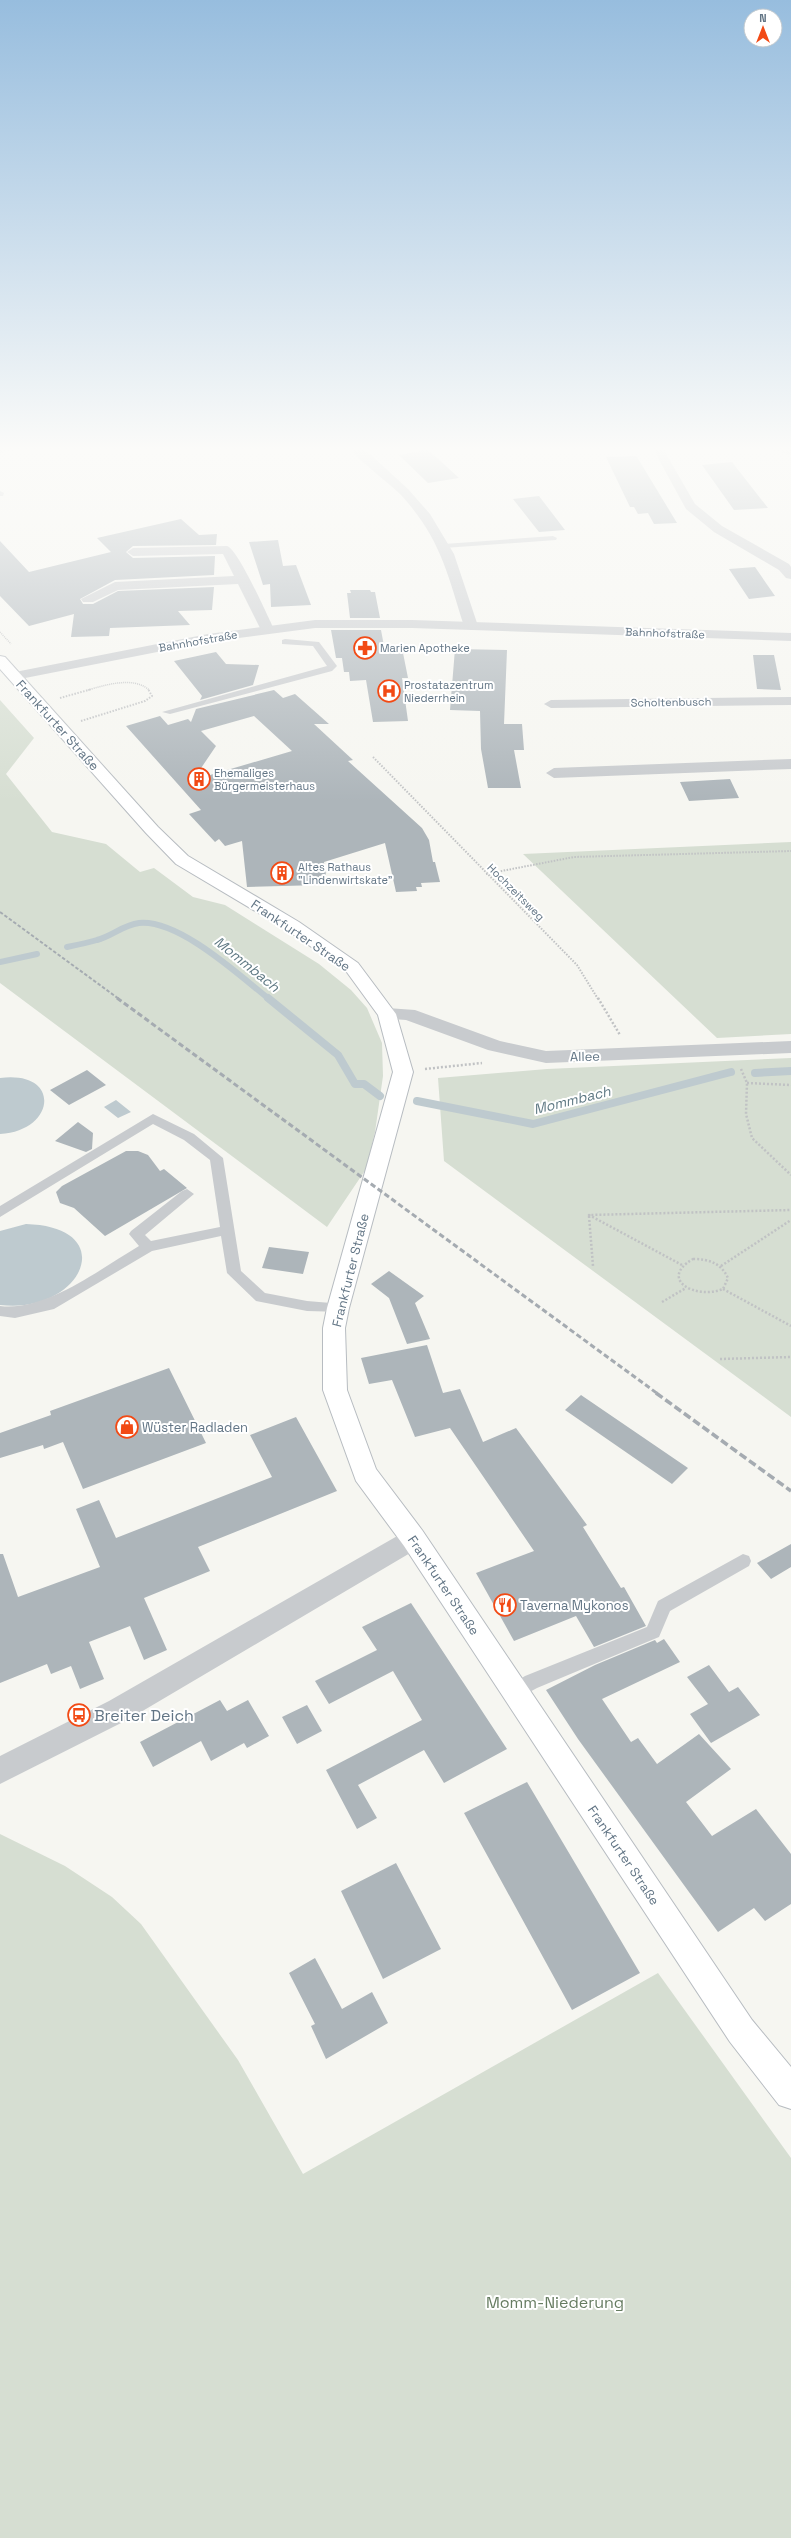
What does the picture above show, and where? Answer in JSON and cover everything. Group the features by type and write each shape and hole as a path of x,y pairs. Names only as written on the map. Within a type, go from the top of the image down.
{"main road":[{"name":"Frankfurter Straße","path":"0,660 152,830 182,860 293,926 352,967 387,1014 403,1072 338,1308 334,1328 335,1390 365,1474 413,1538 741,2031 791,2093"}],"street":[{"path":"235,565 267,629"},
{"path":"451,565 471,626"},
{"path":"88,598 115,586 243,580"},
{"name":"Bahnhofstraße","path":"15,676 35,671 267,629 350,623 791,638"},
{"name":"Scholtenbusch","path":"551,704 791,701"},
{"path":"554,774 791,764"},
{"name":"Allee","path":"387,1014 408,1014 495,1046 546,1057 626,1055 791,1047"},
{"path":"0,1771 119,1710 413,1538"}],"lane":[{"path":"166,712 329,669 332,666 316,644 285,642"},
{"path":"0,1212 153,1118 190,1137 216,1158 234,1273 261,1296 307,1306 338,1308"},
{"path":"148,1247 136,1234 187,1194"},
{"path":"0,1311 15,1313 49,1305 148,1247 228,1230"},
{"path":"516,1692 531,1682 653,1632 664,1606 743,1561"}],"path":[{"path":"0,632 65,704"},
{"path":"60,698 121,683 142,685 147,688 152,696 145,701 80,721"},
{"path":"75,715 84,726"},
{"name":"Hochzeitsweg","path":"373,757 577,966 619,1033 626,1055"},
{"path":"486,874 555,859 574,857 791,851"},
{"path":"791,1085 747,1083 746,1114 752,1138 791,1175"},
{"path":"589,1215 791,1210"},
{"path":"589,1215 682,1265"},
{"path":"589,1215 593,1266"},
{"path":"721,1266 791,1220"},
{"path":"693,1259 700,1259 721,1266 728,1278 723,1289 717,1293 705,1294 692,1292 686,1288 678,1276 682,1265 693,1259"},
{"path":"662,1302 686,1288"},
{"path":"723,1289 791,1326"},
{"path":"720,1359 791,1357"}],"green space":[{"path":"0,700 34,738 6,774 52,832 106,844 140,872 154,868 193,897 225,905 319,964 351,990 367,1008 382,1043 383,1076 375,1132 366,1169 327,1227 0,983"},
{"path":"791,842 791,1034 717,1038 523,854"},
{"path":"791,1058 791,1417 444,1161 438,1078 547,1069"},
{"name":"Momm-Niederung","path":"0,1834 65,1866 112,1897 141,1924 238,2060 303,2174 658,1973 791,2158 791,2538 0,2538"}],"shaded area":[{"path":"0,1078 20,1078 34,1083 42,1091 44,1102 41,1113 32,1123 19,1130 0,1134"},
{"path":"116,1100 131,1112 118,1118 104,1107"},
{"path":"26,1224 56,1229 74,1239 82,1254 80,1269 69,1285 52,1297 28,1305 0,1305 0,1231"}],"building":[{"path":"0,565 23,565 29,572 56,565 215,565 214,575 115,580 80,599 83,604 93,604 118,591 214,587 212,610 178,611 190,625 110,628 109,636 71,637 74,614 29,626 0,596"},
{"path":"257,565 296,565 311,605 271,607 270,584 263,585"},
{"path":"755,567 775,596 749,599 729,569"},
{"path":"350,590 370,590 371,592 375,592 380,618 350,618 347,593 351,593"},
{"path":"331,630 381,630 384,646 396,645 402,648 408,678 402,678 408,721 373,722 366,680 350,681 349,672 344,672 342,658 336,658"},
{"path":"455,649 507,650 504,724 522,724 524,750 514,750 521,788 488,788 481,749 480,711 450,710"},
{"path":"216,652 226,664 259,665 253,685 200,700 202,696 174,661"},
{"path":"753,655 774,655 781,690 757,689"},
{"path":"274,690 283,698 295,694 329,724 314,724 353,760 348,761 422,828 429,840 433,862 435,862 440,882 421,883 422,887 416,887 417,891 396,892 385,843 324,862 326,875 319,876 320,885 247,887 242,841 225,846 219,839 215,842 189,814 201,810 126,726 160,716 168,725 188,719 191,722 196,709","holes":["254,716 292,751 193,780 216,746 201,731"]},
{"path":"730,779 739,798 689,801 680,782"},
{"path":"87,1070 106,1085 69,1105 50,1090"},
{"path":"78,1122 93,1133 92,1149 86,1152 55,1141"},
{"path":"126,1151 138,1151 148,1155 160,1171 164,1169 187,1188 105,1236 74,1208 60,1203 56,1192 62,1186"},
{"path":"269,1247 309,1252 303,1274 262,1268"},
{"path":"389,1271 424,1296 415,1303 430,1339 407,1344 389,1298 371,1284"},
{"path":"427,1345 443,1393 460,1389 483,1442 516,1428 587,1525 583,1527 621,1588 624,1587 646,1626 594,1647 576,1616 514,1641 476,1573 534,1551 450,1428 415,1437 392,1380 369,1384 361,1358"},
{"name":"Wüster Radladen","path":"169,1368 206,1443 83,1489 63,1442 44,1449 43,1445 0,1458 0,1433 51,1415 50,1411"},
{"path":"581,1395 688,1468 672,1484 565,1410"},
{"path":"296,1417 337,1491 198,1547 210,1571 144,1598 167,1650 144,1660 130,1626 89,1642 104,1679 80,1689 71,1666 51,1674 47,1664 0,1683 0,1554 3,1554 18,1597 100,1567 76,1509 99,1500 116,1538 272,1477 250,1435"},
{"path":"791,1544 791,1567 771,1579 757,1563"},
{"path":"411,1603 507,1749 444,1783 424,1750 358,1785 377,1818 357,1829 326,1770 422,1720 393,1671 329,1704 315,1681 377,1650 362,1627"},
{"path":"664,1639 680,1662 602,1699 631,1742 638,1738 657,1764 699,1734 731,1769 686,1802 712,1836 756,1809 791,1854 791,1904 765,1921 754,1908 718,1932 578,1739 546,1690 595,1665 655,1640 657,1643"},
{"path":"709,1665 729,1692 738,1687 760,1715 711,1743 690,1714 708,1704 687,1677"},
{"path":"220,1700 227,1711 248,1700 269,1736 247,1748 244,1743 211,1761 201,1741 153,1767 140,1742"},
{"path":"307,1705 322,1731 297,1744 282,1717"},
{"path":"527,1782 640,1973 572,2010 464,1813"},
{"path":"396,1863 441,1949 383,1979 341,1891"},
{"path":"315,1958 342,2009 372,1992 388,2023 326,2059 311,2026 315,2024 289,1973"}],"waterway":[{"name":"Mommbach","path":"67,947 102,938 133,924 155,924 190,939 226,964 269,999"},
{"name":"Mommbach","path":"0,962 37,954"},
{"name":"Mommbach","path":"268,998 338,1055 355,1084 364,1084 380,1096"},
{"name":"Mommbach","path":"755,1073 791,1071"},
{"name":"Mommbach","path":"417,1101 533,1124 731,1072"}],"railway":[{"path":"0,912 119,999"},
{"path":"117,998 658,1394"},
{"path":"656,1393 791,1491"}],"place":[{"name":"Marien Apotheke","path":"365,648"},
{"name":"Prostatazentrum Niederrhein","path":"389,691"},
{"name":"Ehemaliges Bürgermeisterhaus","path":"199,779"},
{"name":"Altes Rathaus \"Lindenwirtskate\"","path":"282,873"},
{"name":"Wüster Radladen","path":"127,1427"},
{"name":"Taverna Mykonos","path":"505,1605"},
{"name":"Breiter Deich","path":"79,1715"}]}
